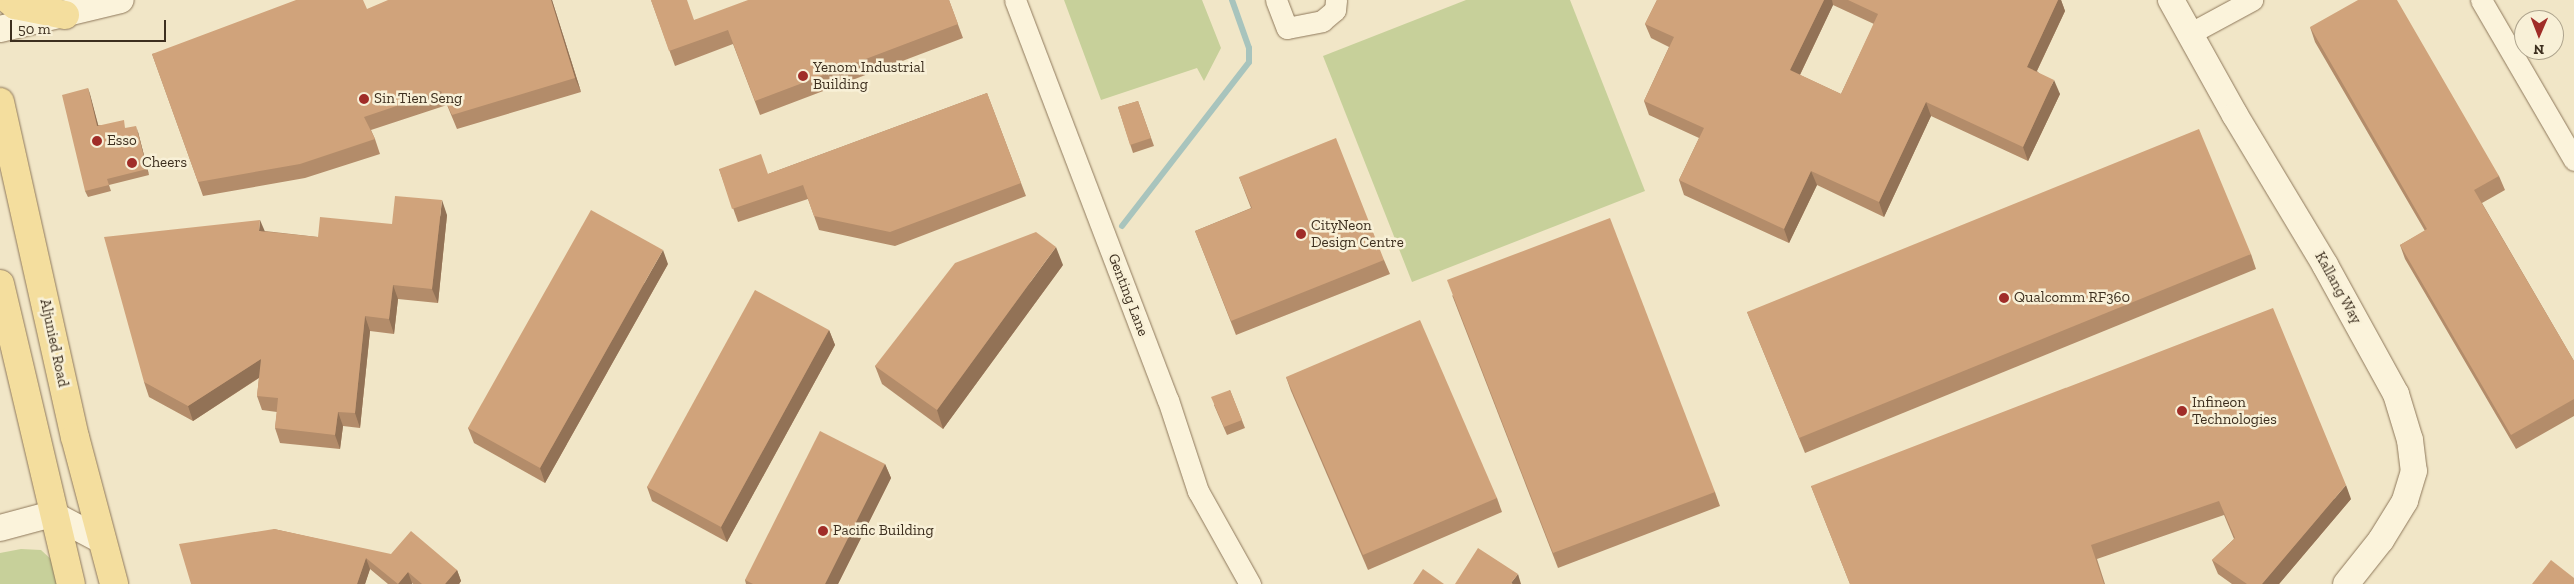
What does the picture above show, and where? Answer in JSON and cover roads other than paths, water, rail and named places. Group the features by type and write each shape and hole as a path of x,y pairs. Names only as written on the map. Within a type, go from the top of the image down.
{"main road":[{"path":"9,0 15,5 65,15"},
{"name":"Aljunied Road","path":"0,102 74,437 114,584"},
{"path":"0,284 52,514 71,584"}],"street":[{"path":"0,29 65,15 121,0"},
{"name":"Genting Lane","path":"1015,0 1168,400 1198,491 1250,584"},
{"path":"1276,0 1287,28 1322,21 1335,10 1336,0"},
{"name":"Kallang Way","path":"2171,0 2189,34 2326,265 2391,386 2410,440 2414,472 2405,501 2381,540 2346,584"},
{"path":"2189,34 2252,0"},
{"path":"2481,0 2574,160"},
{"path":"0,528 52,514 101,540"}],"waterway":[{"path":"1122,226 1249,62 1249,48 1232,0"}],"place":[{"name":"Yenom Industrial Building","path":"803,76"},
{"name":"Sin Tien Seng","path":"364,99"},
{"name":"Esso","path":"97,141"},
{"name":"Cheers","path":"132,163"},
{"name":"CityNeon Design Centre","path":"1301,234"},
{"name":"Qualcomm RF360","path":"2004,298"},
{"name":"Infineon Technologies","path":"2182,411"},
{"name":"Pacific Building","path":"823,531"}]}
